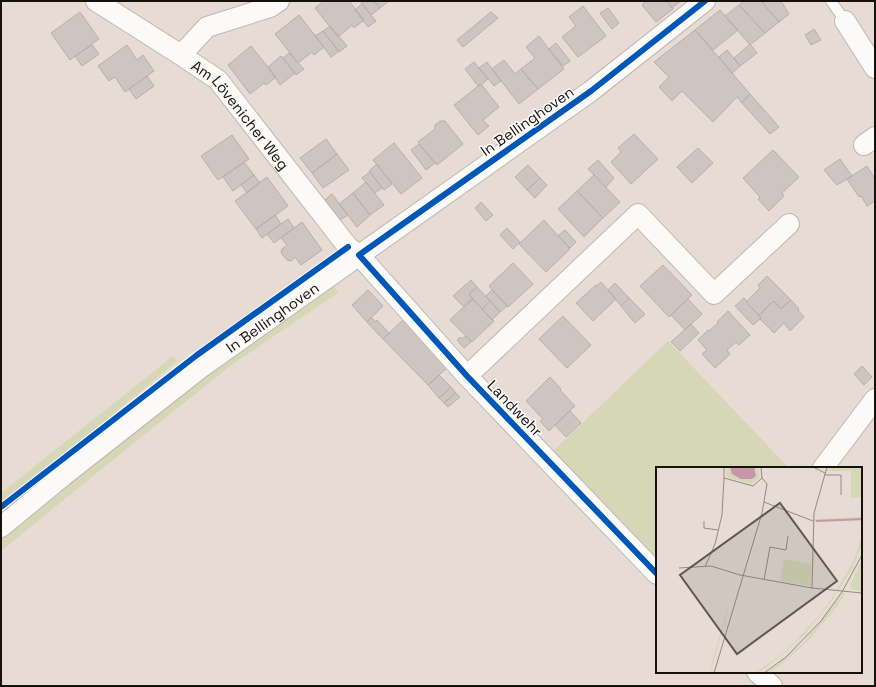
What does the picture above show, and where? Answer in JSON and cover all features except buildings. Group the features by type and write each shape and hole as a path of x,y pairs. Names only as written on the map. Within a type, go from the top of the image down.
{"street":[{"name":"Am Lövenicher Weg","path":"96,1 218,80 348,247 359,256"},
{"path":"181,55 207,27 270,7 279,1"},
{"name":"In Bellinghoven","path":"1,527 63,476 203,366 592,91 705,1"},
{"path":"845,22 875,68"},
{"name":"Landwehr","path":"467,376 638,214 714,294 789,224"},
{"name":"Landwehr","path":"359,256 467,376 656,573"},
{"path":"824,467 875,399"},
{"path":"758,673 772,686"}],"lane":[{"path":"832,1 845,22"}],"green space":[{"path":"333,284 338,293 234,363 1,551 1,539 142,423"},
{"path":"668,341 788,467 656,467 656,563 552,452"},
{"path":"173,356 177,361 1,505 1,493"}],"cycle path":[{"path":"656,573 467,376 359,255 591,91 705,1"},
{"path":"1,507 197,355 348,247"}]}
